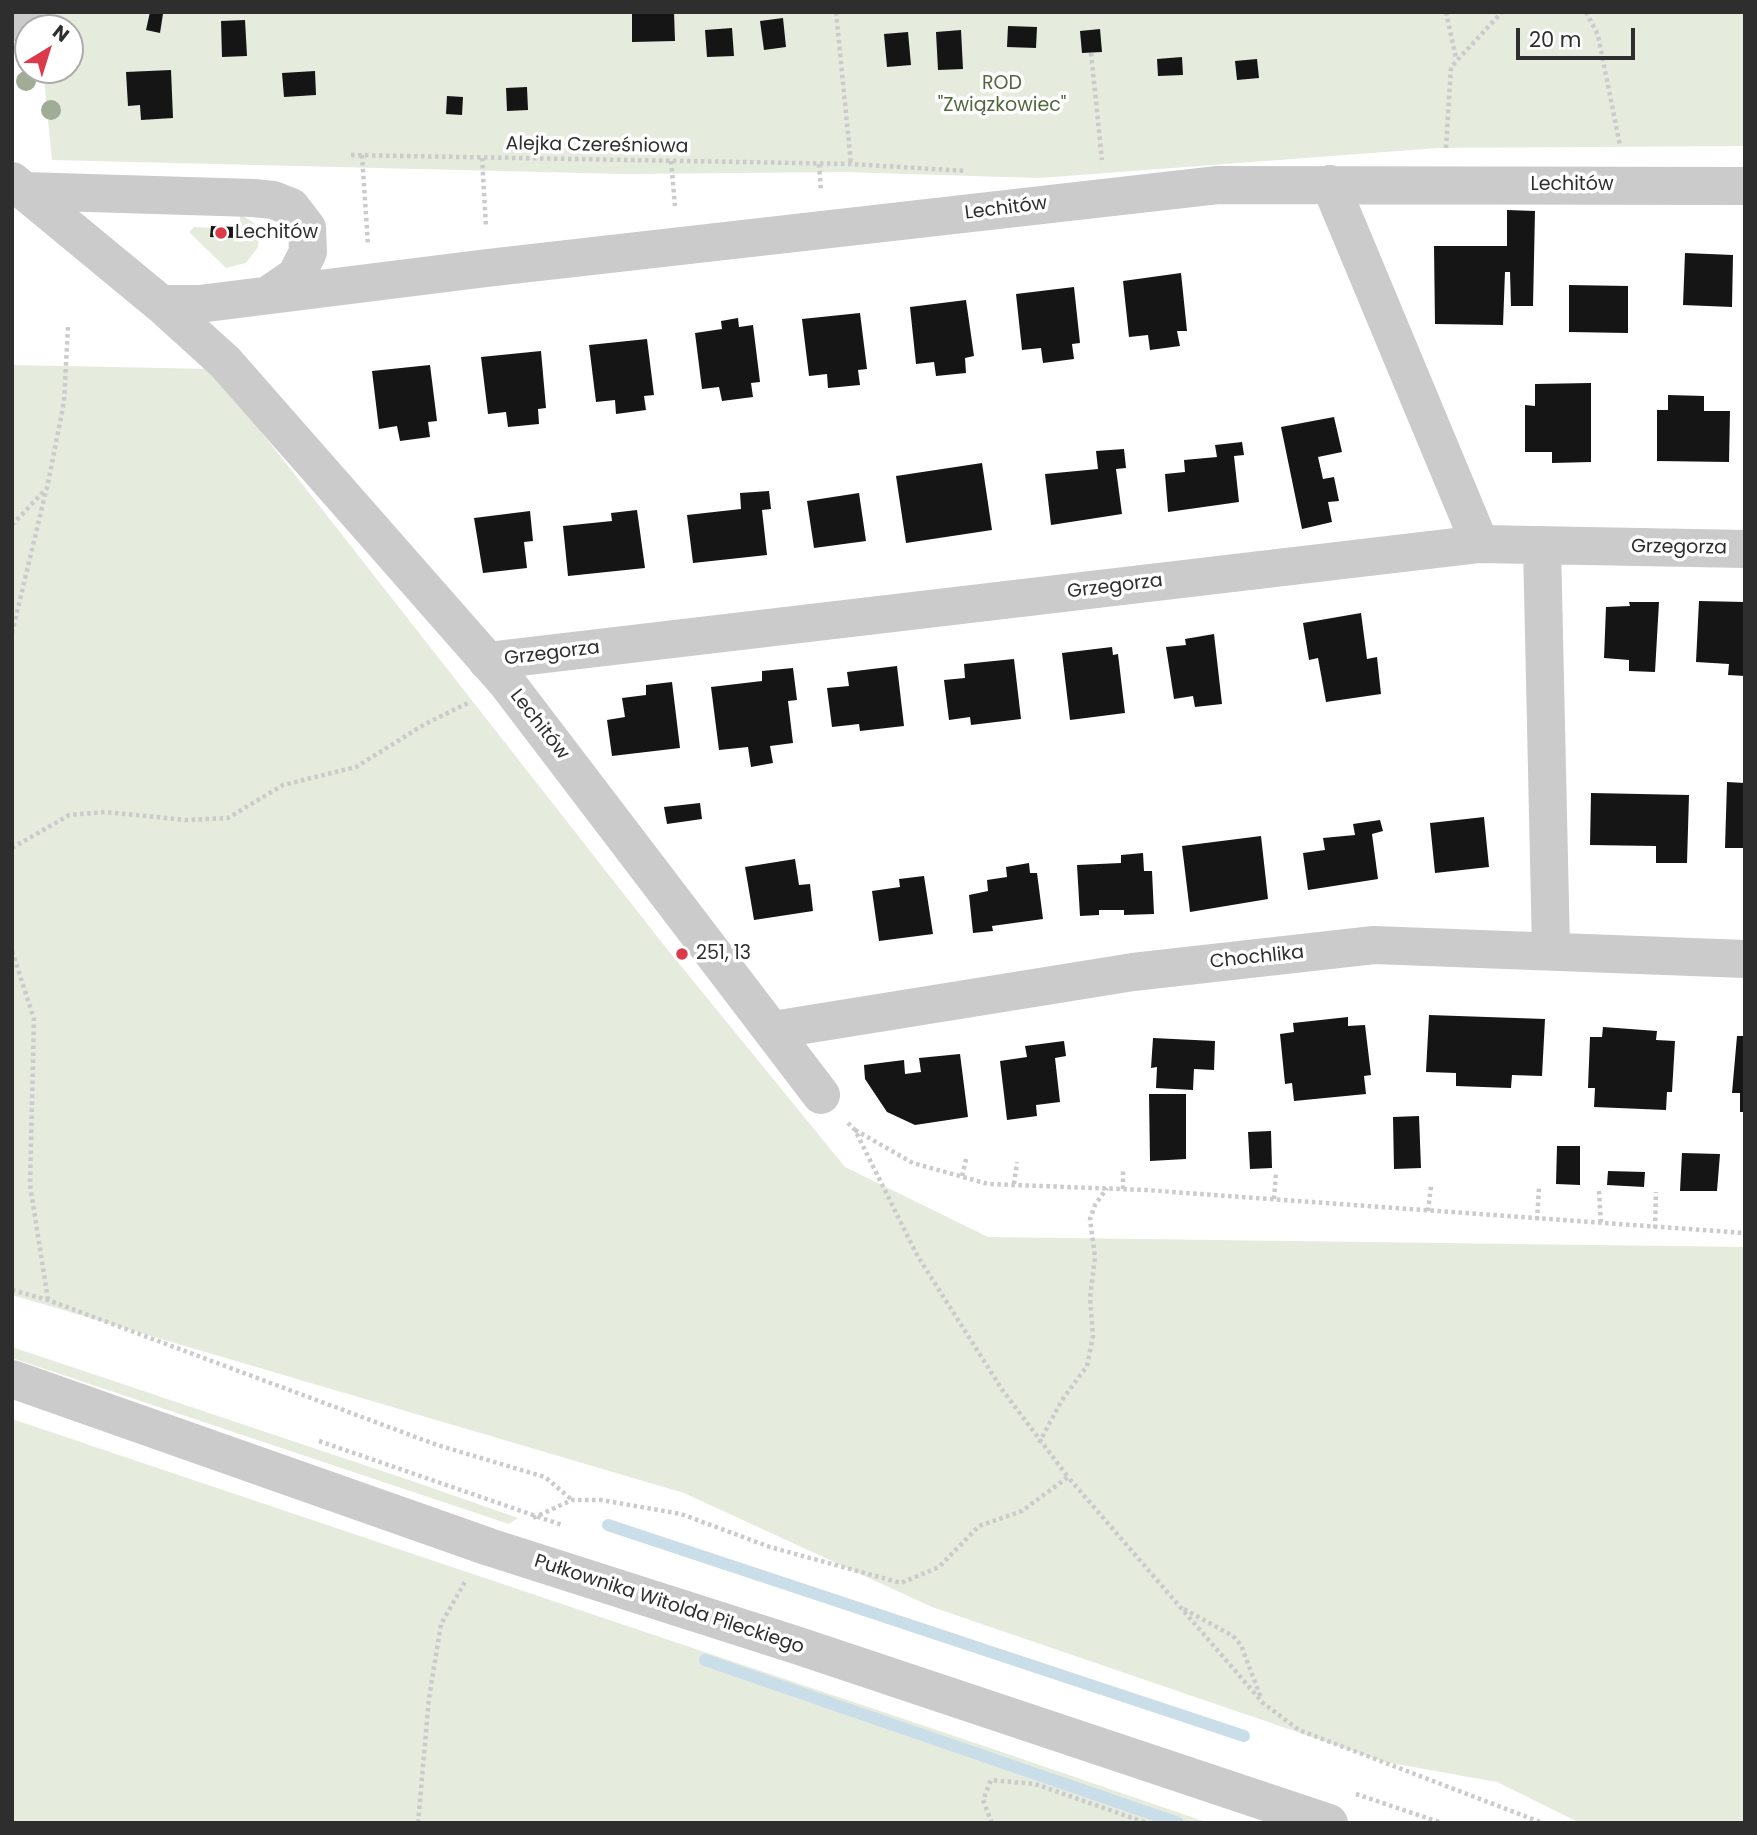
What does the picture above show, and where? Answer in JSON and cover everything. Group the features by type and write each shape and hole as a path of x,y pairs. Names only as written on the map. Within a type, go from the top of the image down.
{"street":[{"path":"12,22 24,12"},
{"path":"1330,184 1480,544"},
{"name":"Lechitów","path":"161,303 199,304 271,293 1218,185 1745,186"},
{"path":"18,186 253,198 273,200 291,207 307,228 307,252 296,276 271,293"},
{"name":"Lechitów","path":"18,186 161,303 225,362 497,672 821,1095"},
{"name":"Grzegorza","path":"497,672 1480,544 1745,549"},
{"path":"1542,545 1551,949"},
{"name":"Chochlika","path":"773,1030 1133,972 1360,946 1551,949 1745,959"},
{"name":"Pułkownika Witolda Pileckiego","path":"12,1379 88,1403 489,1547 785,1642 1329,1823"}],"path":[{"path":"836,12 851,164"},
{"path":"1446,12 1456,58"},
{"path":"1443,184 1451,67 1456,58 1502,12"},
{"path":"1586,12 1598,35 1627,185"},
{"path":"1091,52 1102,162"},
{"name":"Alejka Czereśniowa","path":"351,155 843,164"},
{"path":"362,155 371,282"},
{"path":"482,158 487,268"},
{"path":"12,633 47,488 64,402 68,327"},
{"path":"12,525 47,488"},
{"path":"12,848 69,815 105,812 186,820 228,818 283,785 356,767 425,724 497,672"},
{"path":"12,951 34,1020 30,1185 48,1300"},
{"path":"821,1095 855,1130 914,1163 988,1184 1123,1189 1745,1233"},
{"path":"855,1130 918,1255 1039,1443 1262,1703 1299,1730 1544,1823"},
{"path":"962,1176 968,1156"},
{"path":"1014,1184 1017,1162"},
{"path":"1123,1169 1123,1189"},
{"path":"1274,1199 1276,1172"},
{"path":"1428,1211 1431,1186"},
{"path":"1039,1443 1062,1400 1087,1366 1093,1336 1090,1298 1095,1257 1090,1219 1095,1205 1107,1188"},
{"path":"1537,1220 1539,1188"},
{"path":"1599,1191 1601,1224"},
{"path":"1655,1228 1656,1192"},
{"path":"12,1290 48,1300 437,1444 545,1477 572,1500"},
{"path":"309,1438 519,1511"},
{"path":"418,1823 429,1698 441,1624 461,1586 489,1547 536,1516 572,1500 601,1500 681,1514 770,1546 901,1583 939,1567 979,1526 1022,1511 1068,1478"},
{"path":"1180,1607 1233,1636 1241,1645 1262,1703"},
{"path":"992,1823 983,1800 991,1780 1035,1784 1147,1823"}],"green space":[{"name":"ROD \"Związkowiec\"","path":"1745,12 1745,146 1438,148 1039,178 844,172 623,174 52,160 44,84 84,84 84,14 54,14"},
{"path":"240,214 254,223 259,236 258,247 246,263 226,268 189,232 194,227 211,228 211,237 239,237"},
{"path":"12,365 212,369 663,944 845,1167 988,1237 1745,1247 1745,1823 1580,1823 1497,1782 1385,1762 932,1607 684,1493 12,1295"},
{"path":"12,1347 518,1518 509,1524 12,1358"},
{"path":"12,1419 990,1748 1209,1823 12,1823"}],"building":[{"path":"150,12 163,14 160,33 146,30"},
{"path":"632,12 674,12 675,41 632,42"},
{"path":"783,18 786,47 764,50 760,21"},
{"path":"245,20 247,56 222,57 221,21"},
{"path":"1008,26 1037,27 1036,48 1007,47"},
{"path":"732,28 734,56 707,57 705,30"},
{"path":"1100,29 1102,52 1082,53 1080,31"},
{"path":"961,30 963,69 938,70 936,32"},
{"path":"908,32 911,65 887,67 884,34"},
{"path":"1182,57 1183,75 1158,76 1157,59"},
{"path":"1257,59 1259,78 1237,80 1235,61"},
{"path":"171,70 173,118 141,120 140,105 128,106 126,72"},
{"path":"315,71 316,95 284,97 282,73"},
{"path":"527,87 528,110 507,111 506,88"},
{"path":"447,96 463,97 462,115 446,114"},
{"path":"1507,210 1535,211 1533,306 1511,306 1510,272 1505,272 1503,325 1435,324 1434,246 1507,246"},
{"path":"211,226 237,227 236,238 210,237"},
{"path":"1685,253 1733,255 1732,307 1683,305"},
{"path":"1181,273 1187,331 1177,331 1180,346 1150,350 1148,335 1129,337 1123,281"},
{"path":"1569,285 1628,286 1628,333 1569,332"},
{"path":"1074,287 1080,343 1072,344 1074,359 1043,363 1041,348 1022,350 1016,294"},
{"path":"966,300 974,356 965,358 966,373 936,376 934,362 916,364 910,307"},
{"path":"860,313 867,369 858,370 860,385 828,388 827,374 809,376 802,319"},
{"path":"738,318 739,327 753,325 760,382 751,383 753,397 722,401 719,387 702,389 695,333 722,329 721,321"},
{"path":"647,339 654,395 644,396 646,410 616,414 615,400 596,402 589,345"},
{"path":"541,351 546,408 538,409 539,424 508,427 506,412 488,414 481,357"},
{"path":"430,365 437,421 428,422 430,437 400,441 397,426 379,429 372,371"},
{"path":"1591,383 1591,462 1552,463 1552,452 1525,452 1525,405 1535,406 1535,384"},
{"path":"1668,395 1704,396 1704,411 1730,411 1729,462 1657,461 1657,410 1668,410"},
{"path":"1334,417 1342,452 1318,457 1323,479 1334,477 1339,501 1328,502 1332,522 1302,529 1281,427"},
{"path":"1242,442 1244,455 1234,456 1239,502 1168,512 1165,474 1185,472 1184,460 1217,457 1215,445"},
{"path":"1124,449 1126,468 1116,469 1122,514 1051,525 1045,474 1098,469 1096,451"},
{"path":"982,463 992,530 906,543 896,476"},
{"path":"769,491 771,509 762,510 767,555 693,563 687,515 741,509 740,493"},
{"path":"859,493 866,541 814,548 807,501"},
{"path":"637,510 645,568 568,576 563,526 612,521 611,513"},
{"path":"530,511 533,541 524,542 527,568 483,573 474,518"},
{"path":"1699,601 1745,602 1745,676 1728,675 1729,664 1696,662"},
{"path":"1629,602 1659,602 1655,672 1629,671 1629,660 1604,658 1606,607 1630,606"},
{"path":"1361,613 1367,659 1377,657 1381,694 1326,702 1318,658 1309,660 1303,623"},
{"path":"1214,634 1222,704 1195,707 1193,696 1174,699 1166,647 1186,645 1185,639"},
{"path":"1112,647 1113,655 1118,654 1125,713 1070,720 1062,653"},
{"path":"1014,659 1021,719 971,725 970,717 949,720 944,680 965,678 964,664"},
{"path":"897,666 904,726 860,731 859,724 832,727 827,688 849,686 847,672"},
{"path":"793,668 797,700 788,701 793,743 770,746 773,763 751,767 748,747 719,750 711,687 762,681 762,671"},
{"path":"672,682 680,748 612,756 607,720 625,717 622,698 646,695 646,685"},
{"path":"1727,782 1745,783 1745,848 1725,848"},
{"path":"1591,793 1689,795 1687,863 1656,863 1656,846 1590,845"},
{"path":"700,803 702,819 667,824 664,807"},
{"path":"1484,817 1489,867 1435,873 1430,823"},
{"path":"1380,820 1383,831 1372,834 1378,879 1308,890 1303,853 1325,850 1323,838 1355,835 1353,824"},
{"path":"1261,836 1268,899 1190,912 1182,846"},
{"path":"1143,853 1144,871 1152,871 1154,914 1124,915 1124,910 1099,910 1099,915 1080,916 1077,865 1121,863 1121,855"},
{"path":"795,859 799,885 810,884 813,911 754,920 745,867"},
{"path":"1029,863 1030,873 1037,873 1043,919 992,926 993,931 973,933 969,895 988,891 987,880 1007,877 1006,867"},
{"path":"924,876 933,934 879,941 872,891 900,887 899,879"},
{"path":"1429,1015 1545,1019 1542,1076 1512,1075 1511,1088 1456,1086 1456,1073 1426,1072"},
{"path":"1348,1017 1348,1026 1365,1025 1371,1075 1364,1076 1366,1094 1294,1101 1292,1083 1285,1084 1280,1034 1294,1032 1293,1023"},
{"path":"1603,1027 1657,1031 1656,1040 1675,1041 1672,1092 1667,1092 1666,1110 1594,1107 1595,1088 1588,1088 1590,1037 1602,1037"},
{"path":"1737,1036 1745,1036 1745,1112 1740,1112 1740,1093 1732,1093"},
{"path":"1153,1038 1215,1041 1214,1070 1194,1069 1193,1090 1156,1088 1157,1067 1151,1068"},
{"path":"1064,1041 1066,1056 1055,1058 1060,1102 1036,1105 1037,1116 1007,1120 1000,1061 1027,1057 1025,1046"},
{"path":"960,1054 968,1117 915,1125 887,1112 865,1079 864,1065 904,1060 905,1074 921,1072 919,1058"},
{"path":"1149,1094 1186,1094 1186,1159 1150,1161"},
{"path":"1419,1116 1421,1168 1394,1169 1393,1117"},
{"path":"1271,1131 1272,1168 1250,1169 1248,1132"},
{"path":"1557,1146 1580,1146 1580,1185 1556,1184"},
{"path":"1682,1153 1720,1154 1717,1191 1680,1191"},
{"path":"1608,1171 1645,1172 1644,1187 1607,1185"}],"waterway":[{"path":"608,1525 1244,1736"},
{"path":"705,1660 1178,1823"}],"place":[{"name":"Lechitów","path":"221,233"},
{"name":"251, 13","path":"682,954"}]}
